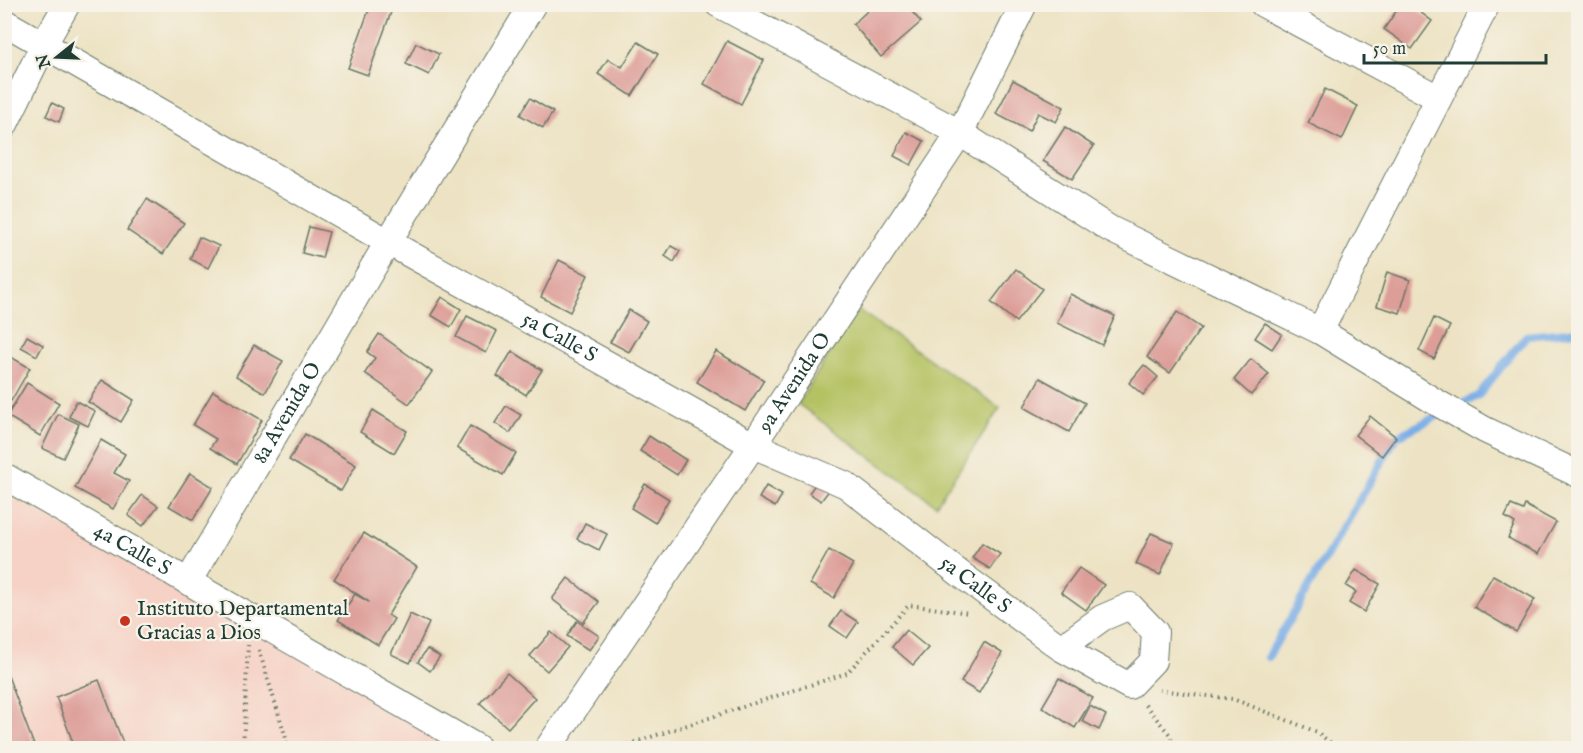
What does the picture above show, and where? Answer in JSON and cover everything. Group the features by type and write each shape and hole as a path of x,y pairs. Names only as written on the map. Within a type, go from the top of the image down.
{"street":[{"path":"4,126 67,4"},
{"name":"8a Avenida O","path":"188,582 388,243 533,4"},
{"path":"718,4 960,133 1110,229 1320,331 1456,414 1578,474"},
{"name":"9a Avenida O","path":"548,748 960,133 1024,4"},
{"path":"1263,4 1438,98"},
{"path":"1320,331 1487,4"},
{"name":"5a Calle S","path":"4,22 388,243 753,445 846,485 959,573 1061,648 1128,686"},
{"name":"4a Calle S","path":"4,476 478,748"},
{"path":"1061,648 1102,618 1130,606 1155,633 1153,661 1128,686"}],"path":[{"path":"617,748 847,673 909,605 977,614"},
{"path":"243,748 250,617"},
{"path":"250,617 289,748"},
{"path":"1128,686 1171,736 1171,748"},
{"path":"1128,686 1233,699 1317,732 1336,748"}],"shaded area":[{"name":"Instituto Departamental Gracias a Dios","path":"5,494 487,748 5,748"}],"green space":[{"path":"857,309 1000,408 936,505 798,404"}],"building":[{"path":"371,4 394,4 368,75 348,68"},
{"path":"875,4 905,4 921,22 881,57 853,24"},
{"path":"1401,4 1409,4 1432,21 1412,49 1384,29"},
{"path":"727,41 764,60 741,104 704,84"},
{"path":"638,42 658,54 632,96 598,74 608,59 622,67"},
{"path":"416,43 439,54 429,75 406,64"},
{"path":"1013,80 1064,107 1056,122 1038,113 1029,131 996,114"},
{"path":"1325,89 1358,106 1342,140 1308,123"},
{"path":"530,98 553,112 543,128 520,115"},
{"path":"52,103 64,109 59,122 46,116"},
{"path":"1065,127 1094,146 1072,179 1043,161"},
{"path":"906,132 924,141 911,165 894,156"},
{"path":"147,199 184,223 163,254 127,230"},
{"path":"309,227 329,232 322,258 302,253"},
{"path":"199,237 219,246 208,268 190,259"},
{"path":"671,246 680,251 674,262 665,256"},
{"path":"559,260 588,275 570,312 541,297"},
{"path":"1016,269 1042,289 1016,322 991,302"},
{"path":"1387,272 1410,280 1400,313 1377,306"},
{"path":"1070,294 1115,316 1102,345 1057,323"},
{"path":"442,297 461,309 451,327 431,315"},
{"path":"629,310 647,321 629,352 610,342"},
{"path":"1177,312 1201,328 1170,373 1147,357"},
{"path":"467,316 497,331 486,353 456,337"},
{"path":"1434,318 1450,326 1434,359 1419,351"},
{"path":"1265,323 1282,334 1272,349 1255,338"},
{"path":"379,334 432,372 409,404 365,373 375,358 367,352"},
{"path":"27,336 43,345 37,356 21,347"},
{"path":"254,345 283,361 265,393 236,376"},
{"path":"512,351 542,370 526,395 497,376"},
{"path":"716,351 764,380 745,411 697,382"},
{"path":"9,356 30,368 11,401 4,397 4,364"},
{"path":"1251,359 1269,374 1251,395 1234,380"},
{"path":"1144,365 1158,377 1143,395 1129,383"},
{"path":"1040,378 1085,403 1069,432 1024,407"},
{"path":"102,380 134,400 121,422 88,402"},
{"path":"27,383 59,403 40,436 7,416"},
{"path":"213,391 262,420 237,464 210,448 216,439 193,425"},
{"path":"76,401 95,411 88,426 69,417"},
{"path":"506,406 521,415 510,433 495,423"},
{"path":"373,410 407,431 394,453 360,432"},
{"path":"58,414 79,424 63,458 42,448"},
{"path":"1370,416 1396,437 1382,456 1355,435"},
{"path":"470,426 516,453 503,475 457,448"},
{"path":"305,434 356,465 341,491 289,460"},
{"path":"649,436 686,460 677,475 640,451"},
{"path":"101,440 125,454 114,473 129,481 113,509 75,488"},
{"path":"190,473 213,487 193,520 169,506"},
{"path":"818,480 830,489 821,501 809,493"},
{"path":"645,484 669,499 655,523 631,508"},
{"path":"766,486 782,495 775,507 759,498"},
{"path":"142,495 158,506 143,526 128,515"},
{"path":"1511,505 1523,510 1525,505 1556,522 1538,554 1508,538 1515,523 1505,517"},
{"path":"585,523 607,534 599,550 577,539"},
{"path":"364,533 417,567 388,615 394,619 378,645 338,620 355,594 369,602 334,579"},
{"path":"1151,533 1174,543 1160,575 1136,564"},
{"path":"982,543 1000,554 990,569 972,558"},
{"path":"829,550 853,564 834,598 810,584"},
{"path":"1079,568 1104,585 1086,610 1061,592"},
{"path":"1356,570 1380,584 1364,612 1349,603 1356,592 1346,586"},
{"path":"1493,575 1535,599 1516,632 1474,607"},
{"path":"568,578 599,602 583,623 552,599"},
{"path":"841,611 858,622 847,638 830,626"},
{"path":"410,614 429,623 410,663 391,654"},
{"path":"577,621 599,636 589,650 567,636"},
{"path":"906,630 928,648 913,665 892,647"},
{"path":"551,632 568,647 547,671 530,656"},
{"path":"984,642 1002,653 979,693 961,682"},
{"path":"427,649 440,657 430,671 418,662"},
{"path":"5,668 35,748 4,748"},
{"path":"507,673 535,698 508,728 480,703"},
{"path":"1059,678 1093,698 1075,728 1042,707"},
{"path":"99,680 125,748 75,748 56,697"},
{"path":"1090,706 1106,715 1099,730 1082,721"}],"waterway":[{"path":"1456,407 1478,396 1526,336 1578,331"},
{"path":"1268,657 1396,437 1445,412"}],"place":[{"name":"Instituto Departamental Gracias a Dios","path":"125,621"}]}
